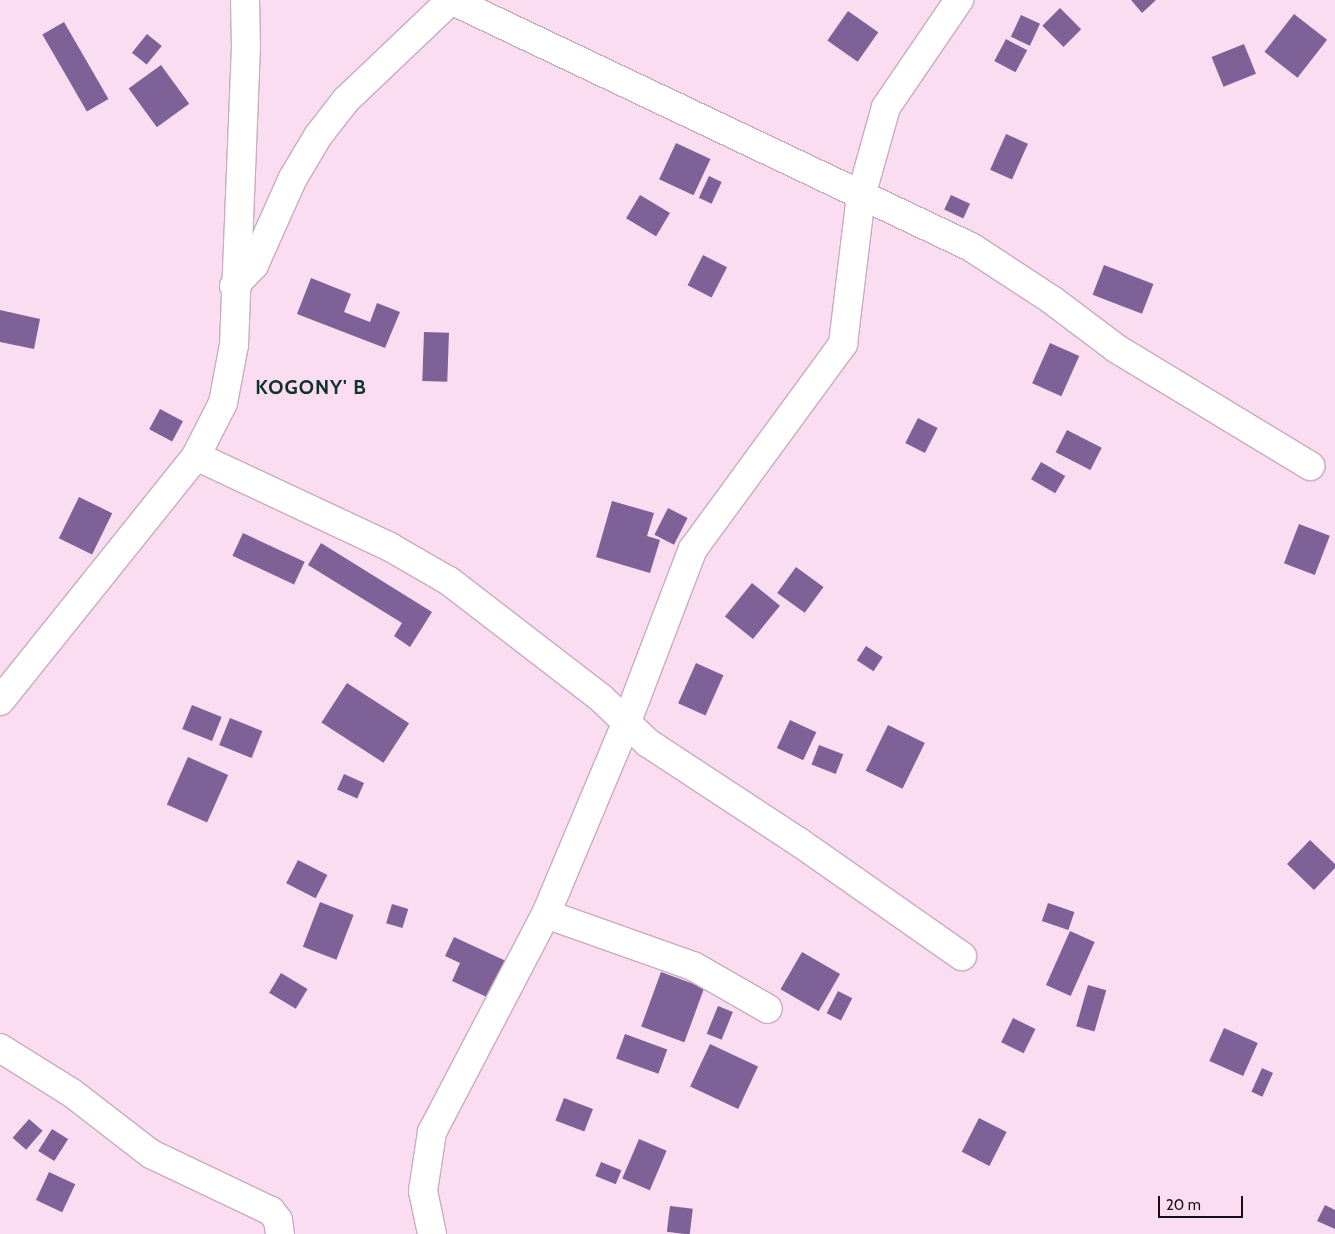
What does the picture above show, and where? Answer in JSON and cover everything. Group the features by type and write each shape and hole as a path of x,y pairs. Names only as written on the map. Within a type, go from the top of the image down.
{"street":[{"path":"0,701 196,456 222,403 234,345 234,286 246,47 245,0"},
{"path":"234,286 254,265 293,178 318,136 346,100 451,0 971,247 1052,300 1118,349 1310,466"},
{"path":"432,1234 423,1192 432,1132 546,914 626,724 693,549 843,344 861,196 886,107 959,0"},
{"path":"196,456 390,546 449,581 601,698 626,724 673,762 798,842 962,956"},
{"path":"546,914 693,966 768,1008"},
{"path":"0,1048 72,1092 151,1154 271,1211 278,1220 280,1234"}],"building":[{"path":"1131,0 1156,0 1142,13"},
{"path":"1060,8 1081,29 1064,47 1042,26"},
{"path":"848,11 878,32 858,62 827,40"},
{"path":"1294,14 1327,40 1298,78 1264,52"},
{"path":"1021,15 1040,24 1030,46 1011,37"},
{"path":"64,22 109,99 87,112 42,34"},
{"path":"147,34 162,46 147,65 132,53"},
{"path":"1006,39 1027,50 1015,72 994,61"},
{"path":"1244,44 1256,74 1224,87 1212,57"},
{"path":"161,65 189,104 157,127 129,89"},
{"path":"1006,134 1028,144 1012,179 990,170"},
{"path":"676,143 710,159 694,195 659,179"},
{"path":"709,176 722,182 712,204 699,198"},
{"path":"640,195 670,213 656,236 626,218"},
{"path":"951,195 970,204 963,218 944,210"},
{"path":"703,255 727,267 712,298 688,285"},
{"path":"1104,265 1153,284 1142,314 1093,295"},
{"path":"311,278 351,294 344,312 370,322 377,303 400,312 385,348 297,314"},
{"path":"0,310 40,319 34,349 0,342"},
{"path":"424,332 449,333 447,382 422,381"},
{"path":"1050,343 1079,356 1061,396 1032,383"},
{"path":"160,409 183,421 172,442 149,429"},
{"path":"918,418 938,428 925,453 905,443"},
{"path":"1067,430 1102,448 1090,470 1056,452"},
{"path":"1041,462 1065,476 1055,493 1031,479"},
{"path":"79,497 112,513 92,555 59,538"},
{"path":"612,501 654,513 647,536 660,540 650,573 596,557"},
{"path":"668,508 688,518 674,545 654,535"},
{"path":"1299,524 1330,536 1315,575 1284,563"},
{"path":"243,533 305,562 294,584 232,556"},
{"path":"321,543 432,612 410,647 394,636 402,623 308,565"},
{"path":"796,567 824,587 805,613 777,593"},
{"path":"752,583 780,606 753,639 725,616"},
{"path":"866,646 883,657 874,671 857,660"},
{"path":"696,663 723,675 706,715 678,703"},
{"path":"347,683 409,723 383,763 321,722"},
{"path":"192,705 222,717 212,741 182,729"},
{"path":"230,718 262,731 252,758 219,745"},
{"path":"790,720 816,732 803,760 777,748"},
{"path":"888,725 925,743 902,789 866,771"},
{"path":"819,745 843,754 836,774 811,765"},
{"path":"188,757 228,775 207,822 167,805"},
{"path":"344,774 364,783 357,798 337,790"},
{"path":"1310,840 1335,864 1335,868 1314,890 1287,864"},
{"path":"298,860 327,875 316,898 286,883"},
{"path":"320,902 354,915 336,960 303,947"},
{"path":"1048,903 1074,912 1068,930 1042,921"},
{"path":"392,904 408,909 402,928 386,923"},
{"path":"1070,931 1095,942 1071,996 1046,985"},
{"path":"454,937 506,961 489,998 452,981 460,963 445,956"},
{"path":"802,952 840,974 819,1011 780,989"},
{"path":"661,972 704,988 684,1042 641,1027"},
{"path":"281,973 308,989 296,1009 269,993"},
{"path":"1088,985 1106,990 1094,1032 1076,1026"},
{"path":"838,991 852,998 841,1021 827,1013"},
{"path":"718,1006 733,1012 722,1040 707,1034"},
{"path":"1013,1018 1035,1029 1024,1053 1001,1042"},
{"path":"1224,1028 1258,1043 1243,1076 1209,1061"},
{"path":"625,1034 667,1049 658,1074 616,1058"},
{"path":"710,1044 758,1066 738,1109 690,1087"},
{"path":"1262,1068 1273,1073 1262,1097 1251,1092"},
{"path":"564,1098 593,1109 584,1132 555,1120"},
{"path":"979,1118 1007,1132 989,1166 962,1152"},
{"path":"29,1119 43,1131 26,1150 13,1138"},
{"path":"52,1129 68,1139 54,1161 38,1151"},
{"path":"639,1139 667,1151 650,1190 622,1179"},
{"path":"601,1162 621,1170 616,1184 595,1176"},
{"path":"49,1172 75,1184 62,1212 36,1200"},
{"path":"1325,1205 1335,1210 1335,1229 1317,1221"},
{"path":"670,1206 693,1209 690,1234 667,1232"}],"district":[{"name":"KOGONY' B","path":"311,387"}]}
